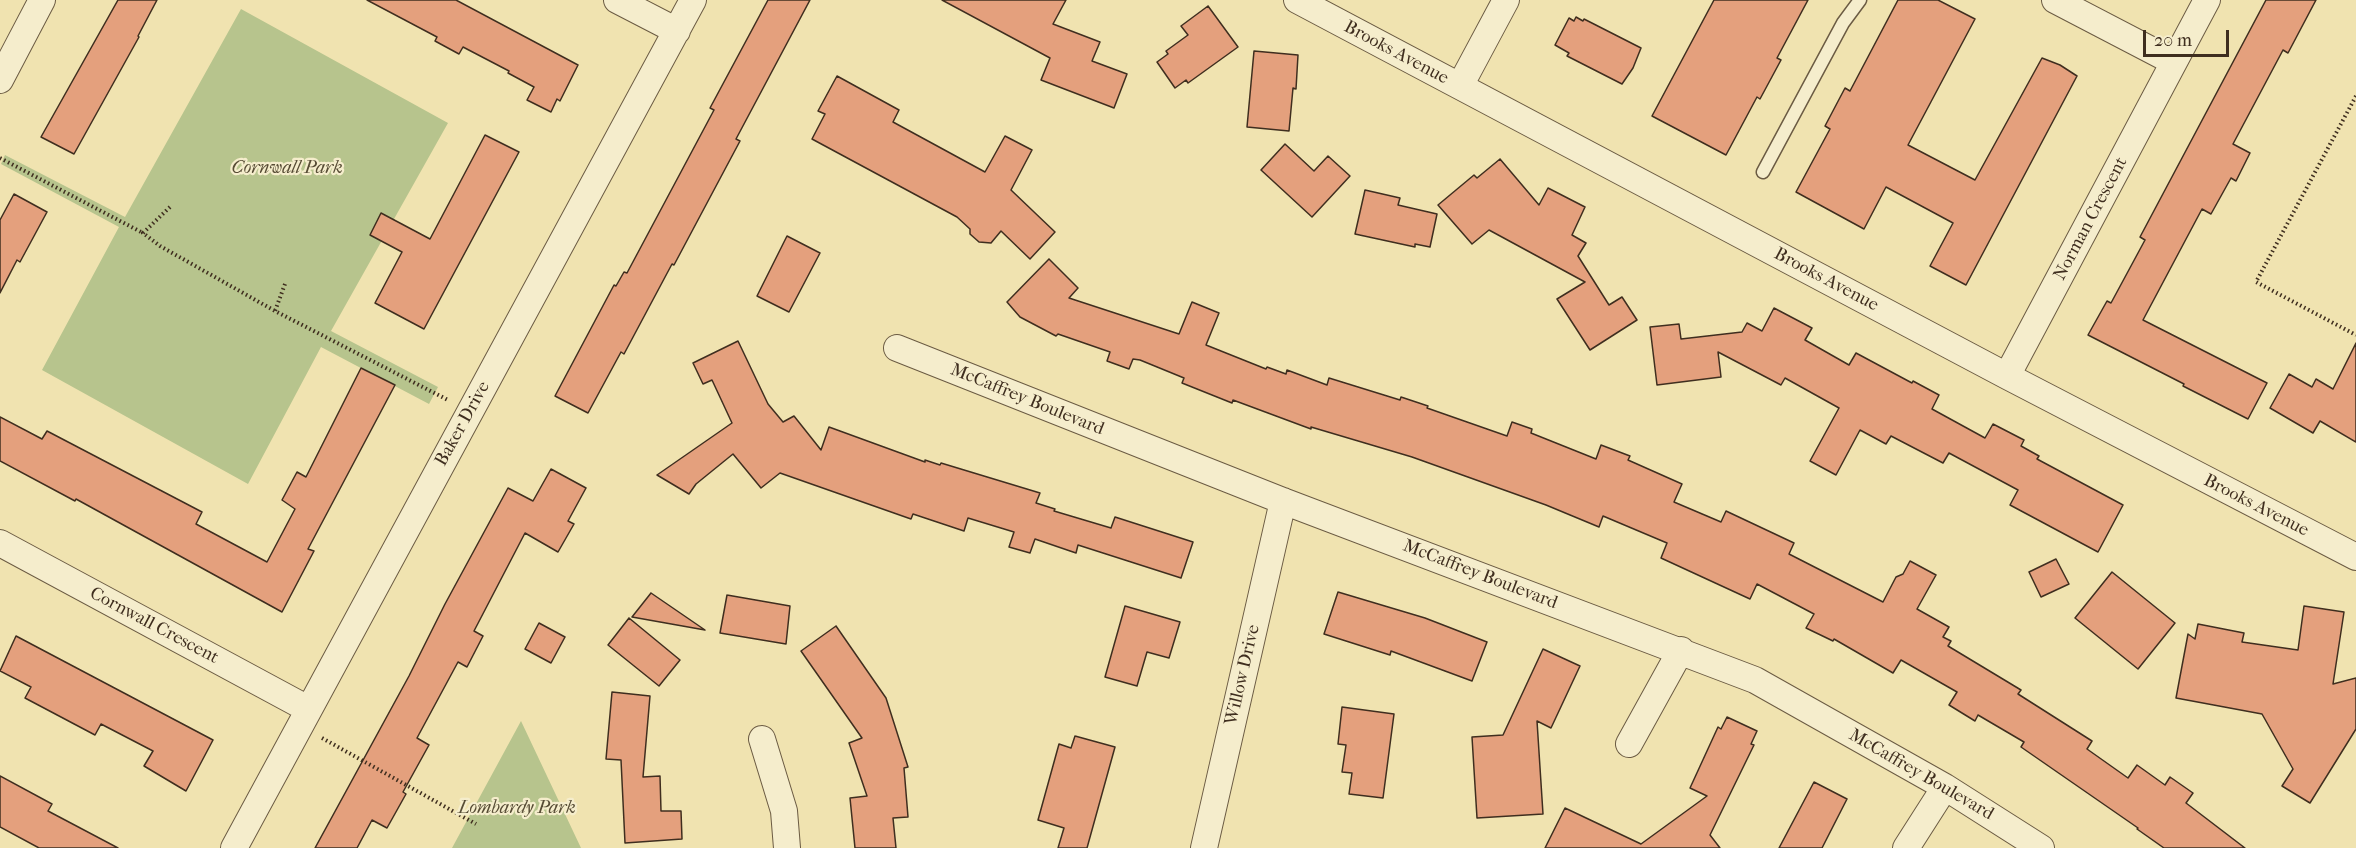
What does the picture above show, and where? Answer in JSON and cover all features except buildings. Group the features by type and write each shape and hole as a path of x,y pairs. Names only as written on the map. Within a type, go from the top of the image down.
{"street":[{"path":"0,80 42,0"},
{"path":"617,0 677,31"},
{"name":"Baker Drive","path":"234,848 693,0"},
{"name":"Brooks Avenue","path":"1297,0 2007,376 2356,557"},
{"path":"1460,86 1506,0"},
{"path":"2055,0 2175,62"},
{"name":"Norman Crescent","path":"2007,376 2207,0"},
{"name":"McCaffrey Boulevard","path":"897,348 1283,501 1681,650 1755,680 1945,787 2041,848"},
{"name":"Willow Drive","path":"1204,848 1283,501"},
{"name":"Cornwall Crescent","path":"0,543 305,718"},
{"path":"1629,744 1681,650"},
{"path":"762,739 784,811 787,848"},
{"path":"1906,848 1945,787"}],"lane":[{"path":"1763,172 1843,23 1860,0"}],"path":[{"path":"2356,96 2256,282 2356,335"},
{"path":"0,158 143,233 160,246 275,311 470,411"},
{"path":"143,233 170,207"},
{"path":"275,311 285,284"},
{"path":"305,718 476,824"}],"green space":[{"name":"Cornwall Park","path":"241,9 448,123 331,331 438,387 429,404 321,347 248,484 42,370 119,227 1,164 5,155 125,217"},
{"name":"Lombardy Park","path":"521,721 581,848 452,848"}]}
